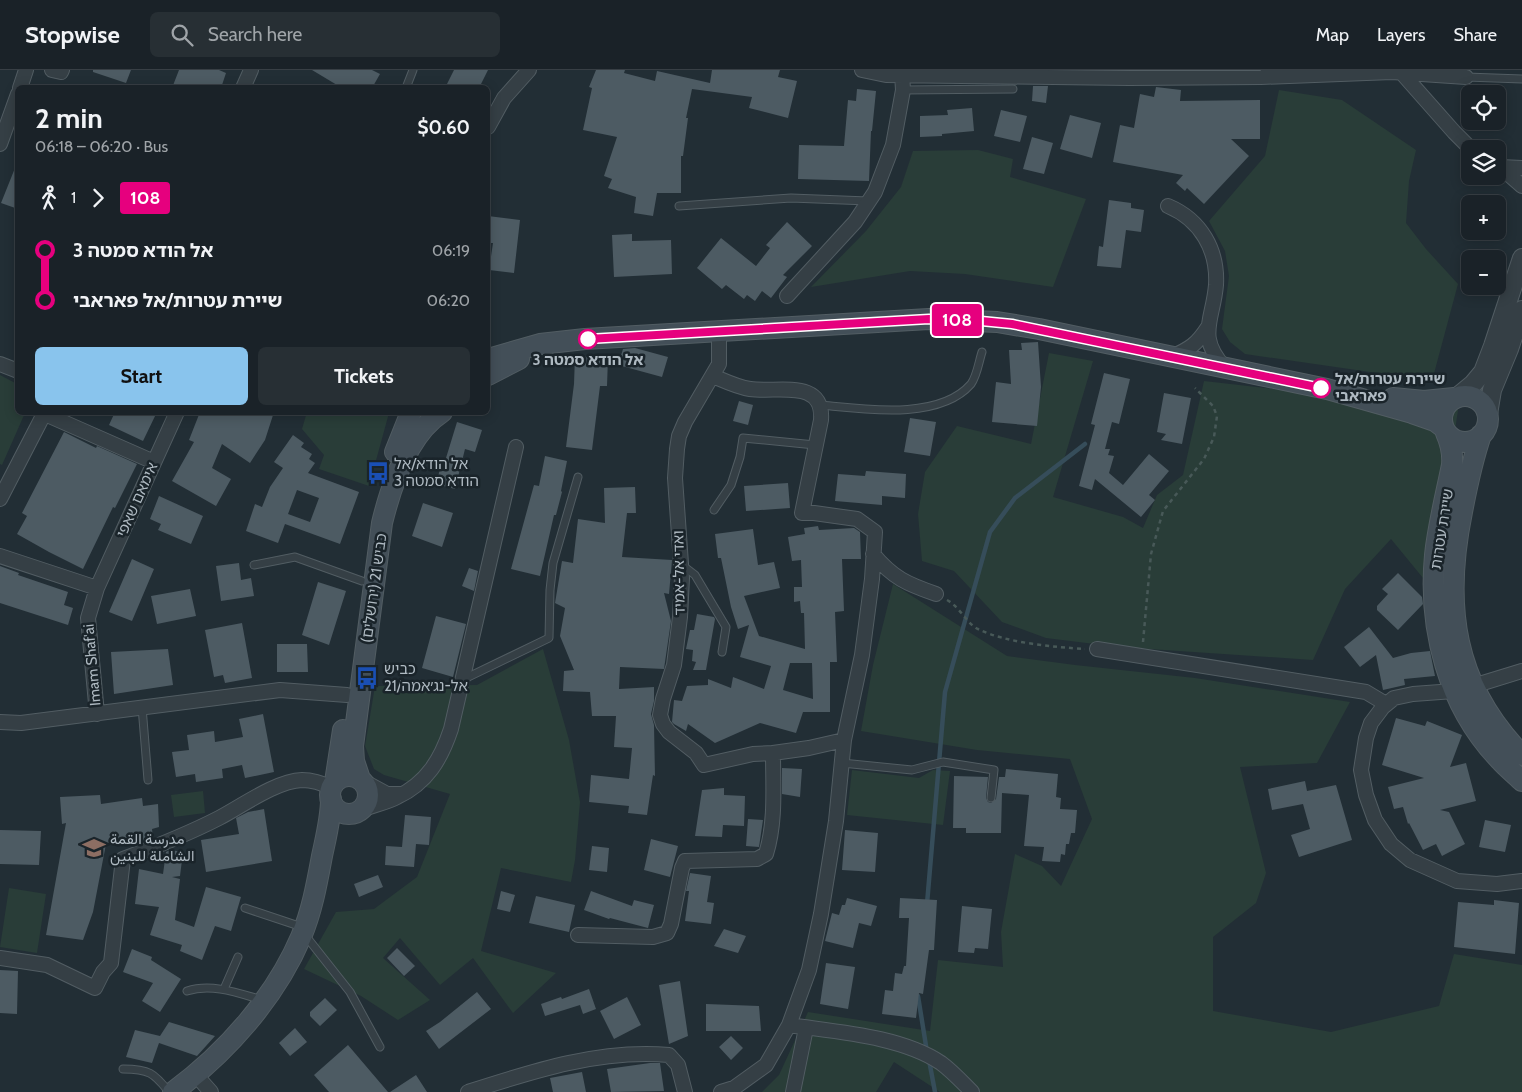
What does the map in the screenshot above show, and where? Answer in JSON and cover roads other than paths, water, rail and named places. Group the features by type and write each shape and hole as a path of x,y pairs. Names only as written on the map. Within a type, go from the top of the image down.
{"main road":[{"path":"490,358 533,346 576,340 929,319 971,320 1019,325 1327,389 1408,400 1439,401 1465,396 1473,397 1485,406 1488,422 1481,435 1474,441 1466,442 1452,438 1434,421 1327,389"},
{"path":"490,374 522,358 576,340"},
{"path":"1445,430 1442,419 1445,408 1455,398"},
{"name":"כביש 21 (ירושלים)","path":"171,1092 196,1074 241,1030 283,970 304,930 317,883 331,812 332,790 347,695 370,521 378,491 411,415"},
{"name":"כביש 21 (ירושלים)","path":"362,780 356,770 353,746 382,523 390,495 409,450 421,430 438,415"},
{"name":"שיירת עטרות","path":"1445,430 1453,454 1436,548 1434,591 1439,642 1447,671 1522,755"},
{"name":"שיירת עטרות","path":"1481,435 1471,468 1457,535 1453,582 1457,638 1465,665 1463,688 1474,727 1499,760 1522,781"},
{"path":"347,776 362,780 368,788 365,806 360,811 351,814 343,813 336,809 332,790 339,778 347,776"},
{"name":"כביש 21 (ירושלים)","path":"317,883 333,846 344,829 360,811"}],"street":[{"path":"21,85 26,70"},
{"path":"52,70 61,72 62,70"},
{"path":"247,85 251,70"},
{"path":"490,123 504,98 529,70"},
{"path":"862,70 902,74 1129,78 1261,77 1401,72 1466,77"},
{"path":"1401,72 1462,140"},
{"path":"787,296 855,222 875,192 893,145 903,90 902,74"},
{"path":"0,144 15,102"},
{"path":"1506,167 1522,168"},
{"path":"1506,172 1522,186"},
{"path":"1168,206 1192,220 1205,235 1210,245 1215,267 1216,287 1208,327 1208,338 1214,354 1225,368"},
{"path":"1455,398 1473,384 1483,372 1522,258"},
{"path":"1488,414 1492,390 1509,349 1522,310"},
{"path":"1171,357 1197,343 1208,327"},
{"name":"ואדי אל-אמיד","path":"719,332 719,364 685,422 679,436 675,478 681,564 680,617 674,665 660,715 662,724 669,732 696,753 704,765 753,754 773,753"},
{"path":"0,364 15,370"},
{"path":"713,376 750,389 806,392 814,396 820,405 821,420 802,513 857,519 875,532 872,579 862,655 844,740 836,821 821,914 808,970 789,1025 766,1065 734,1088 722,1092"},
{"path":"0,498 44,415"},
{"path":"49,415 154,462"},
{"name":"אימאם שאפי","path":"97,588 176,415"},
{"path":"360,811 396,798 410,790 430,772 440,757 451,729 516,447"},
{"path":"873,554 899,580 936,594"},
{"path":"0,556 97,588"},
{"name":"Imam Shaf'ai","path":"97,588 88,618 97,714"},
{"path":"1096,649 1366,692 1386,704"},
{"path":"1522,671 1463,688 1394,698 1386,704 1371,723 1366,738 1361,770 1366,796 1375,820 1391,844 1410,860 1457,881 1497,884 1522,881"},
{"path":"0,722 21,723 280,690 347,695"},
{"path":"578,936 653,937 667,933 671,924 685,861 757,859 766,854 770,841 773,808 773,753 809,748 844,740"},
{"path":"0,958 47,965 94,988 103,972 111,963 123,860 219,818 274,788 301,780 319,782 332,790"},
{"path":"362,780 387,794 398,794 410,790"},
{"path":"789,1025 887,1041 913,1049 940,1063 972,1092"},
{"path":"793,1092 806,1028"},
{"path":"468,1092 594,1057 646,1053 669,1055 678,1065 684,1092"},
{"path":"196,1074 211,1092"}],"lane":[{"path":"407,85 413,70"},
{"path":"1466,77 1522,79"},
{"path":"903,90 1012,89"},
{"path":"679,206 791,198 869,201"},
{"path":"820,405 876,410 921,408 943,402 960,394 972,382 982,352"},
{"path":"714,510 731,485 740,457 743,438 815,445"},
{"path":"462,681 549,638 550,590 554,563 578,477"},
{"path":"254,565 295,557 362,582"},
{"path":"681,564 695,574 726,627 722,652"},
{"path":"142,707 148,780"},
{"path":"842,763 912,770 943,762 994,770 991,798"},
{"path":"246,908 304,930 350,992 380,1047"},
{"path":"224,990 238,957"},
{"path":"187,991 202,988 224,990 263,1001"},
{"path":"124,1069 149,1072 155,1075 171,1092"}],"waterway":[{"path":"927,904 945,692 990,532 1015,498 1085,444"},
{"path":"918,996 927,1052"},
{"path":"929,1060 935,1092"}],"place":[{"name":"אל הודא סמטה 3","path":"588,339"},
{"name":"שיירת עטרות/אל פאראבי","path":"1321,388"},
{"name":"אל הודא/אל הודא סמטה 3","path":"378,473"},
{"name":"כביש 21/אל-נג׳אמה","path":"367,678"},
{"name":"مدرسة القمة الشاملة للبنين","path":"94,848"}]}
